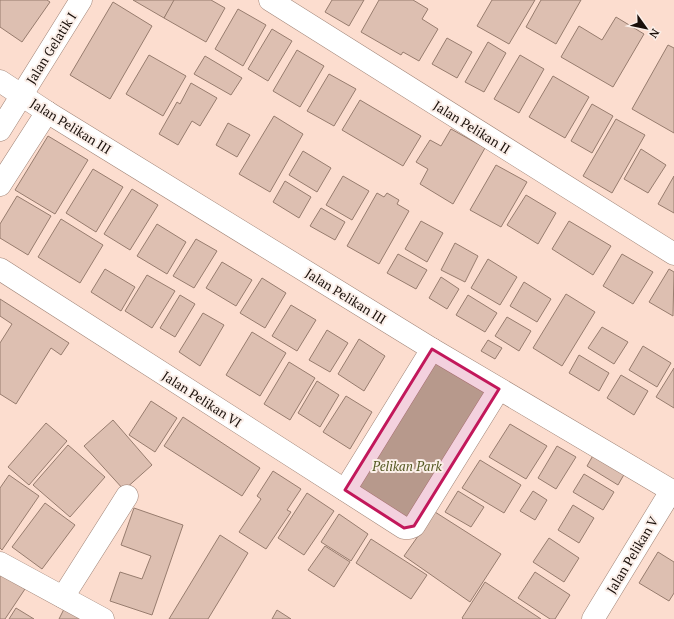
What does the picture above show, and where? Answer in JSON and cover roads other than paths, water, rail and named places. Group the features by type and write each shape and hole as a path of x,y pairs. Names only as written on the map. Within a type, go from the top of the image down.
{"street":[{"name":"Jalan Gelatik I","path":"0,130 81,0"},
{"name":"Jalan Pelikan II","path":"270,0 674,254"},
{"name":"Jalan Pelikan III","path":"0,81 47,112 432,349 672,492"},
{"path":"0,185 47,112"},
{"name":"Jalan Pelikan VI","path":"0,269 404,528 414,526 499,389"},
{"path":"345,490 432,349"},
{"name":"Jalan Pelikan V","path":"594,619 672,492"},
{"path":"63,597 127,496"},
{"path":"0,563 103,619"}],"park label":[{"name":"Pelikan Park","path":"407,466"}]}
